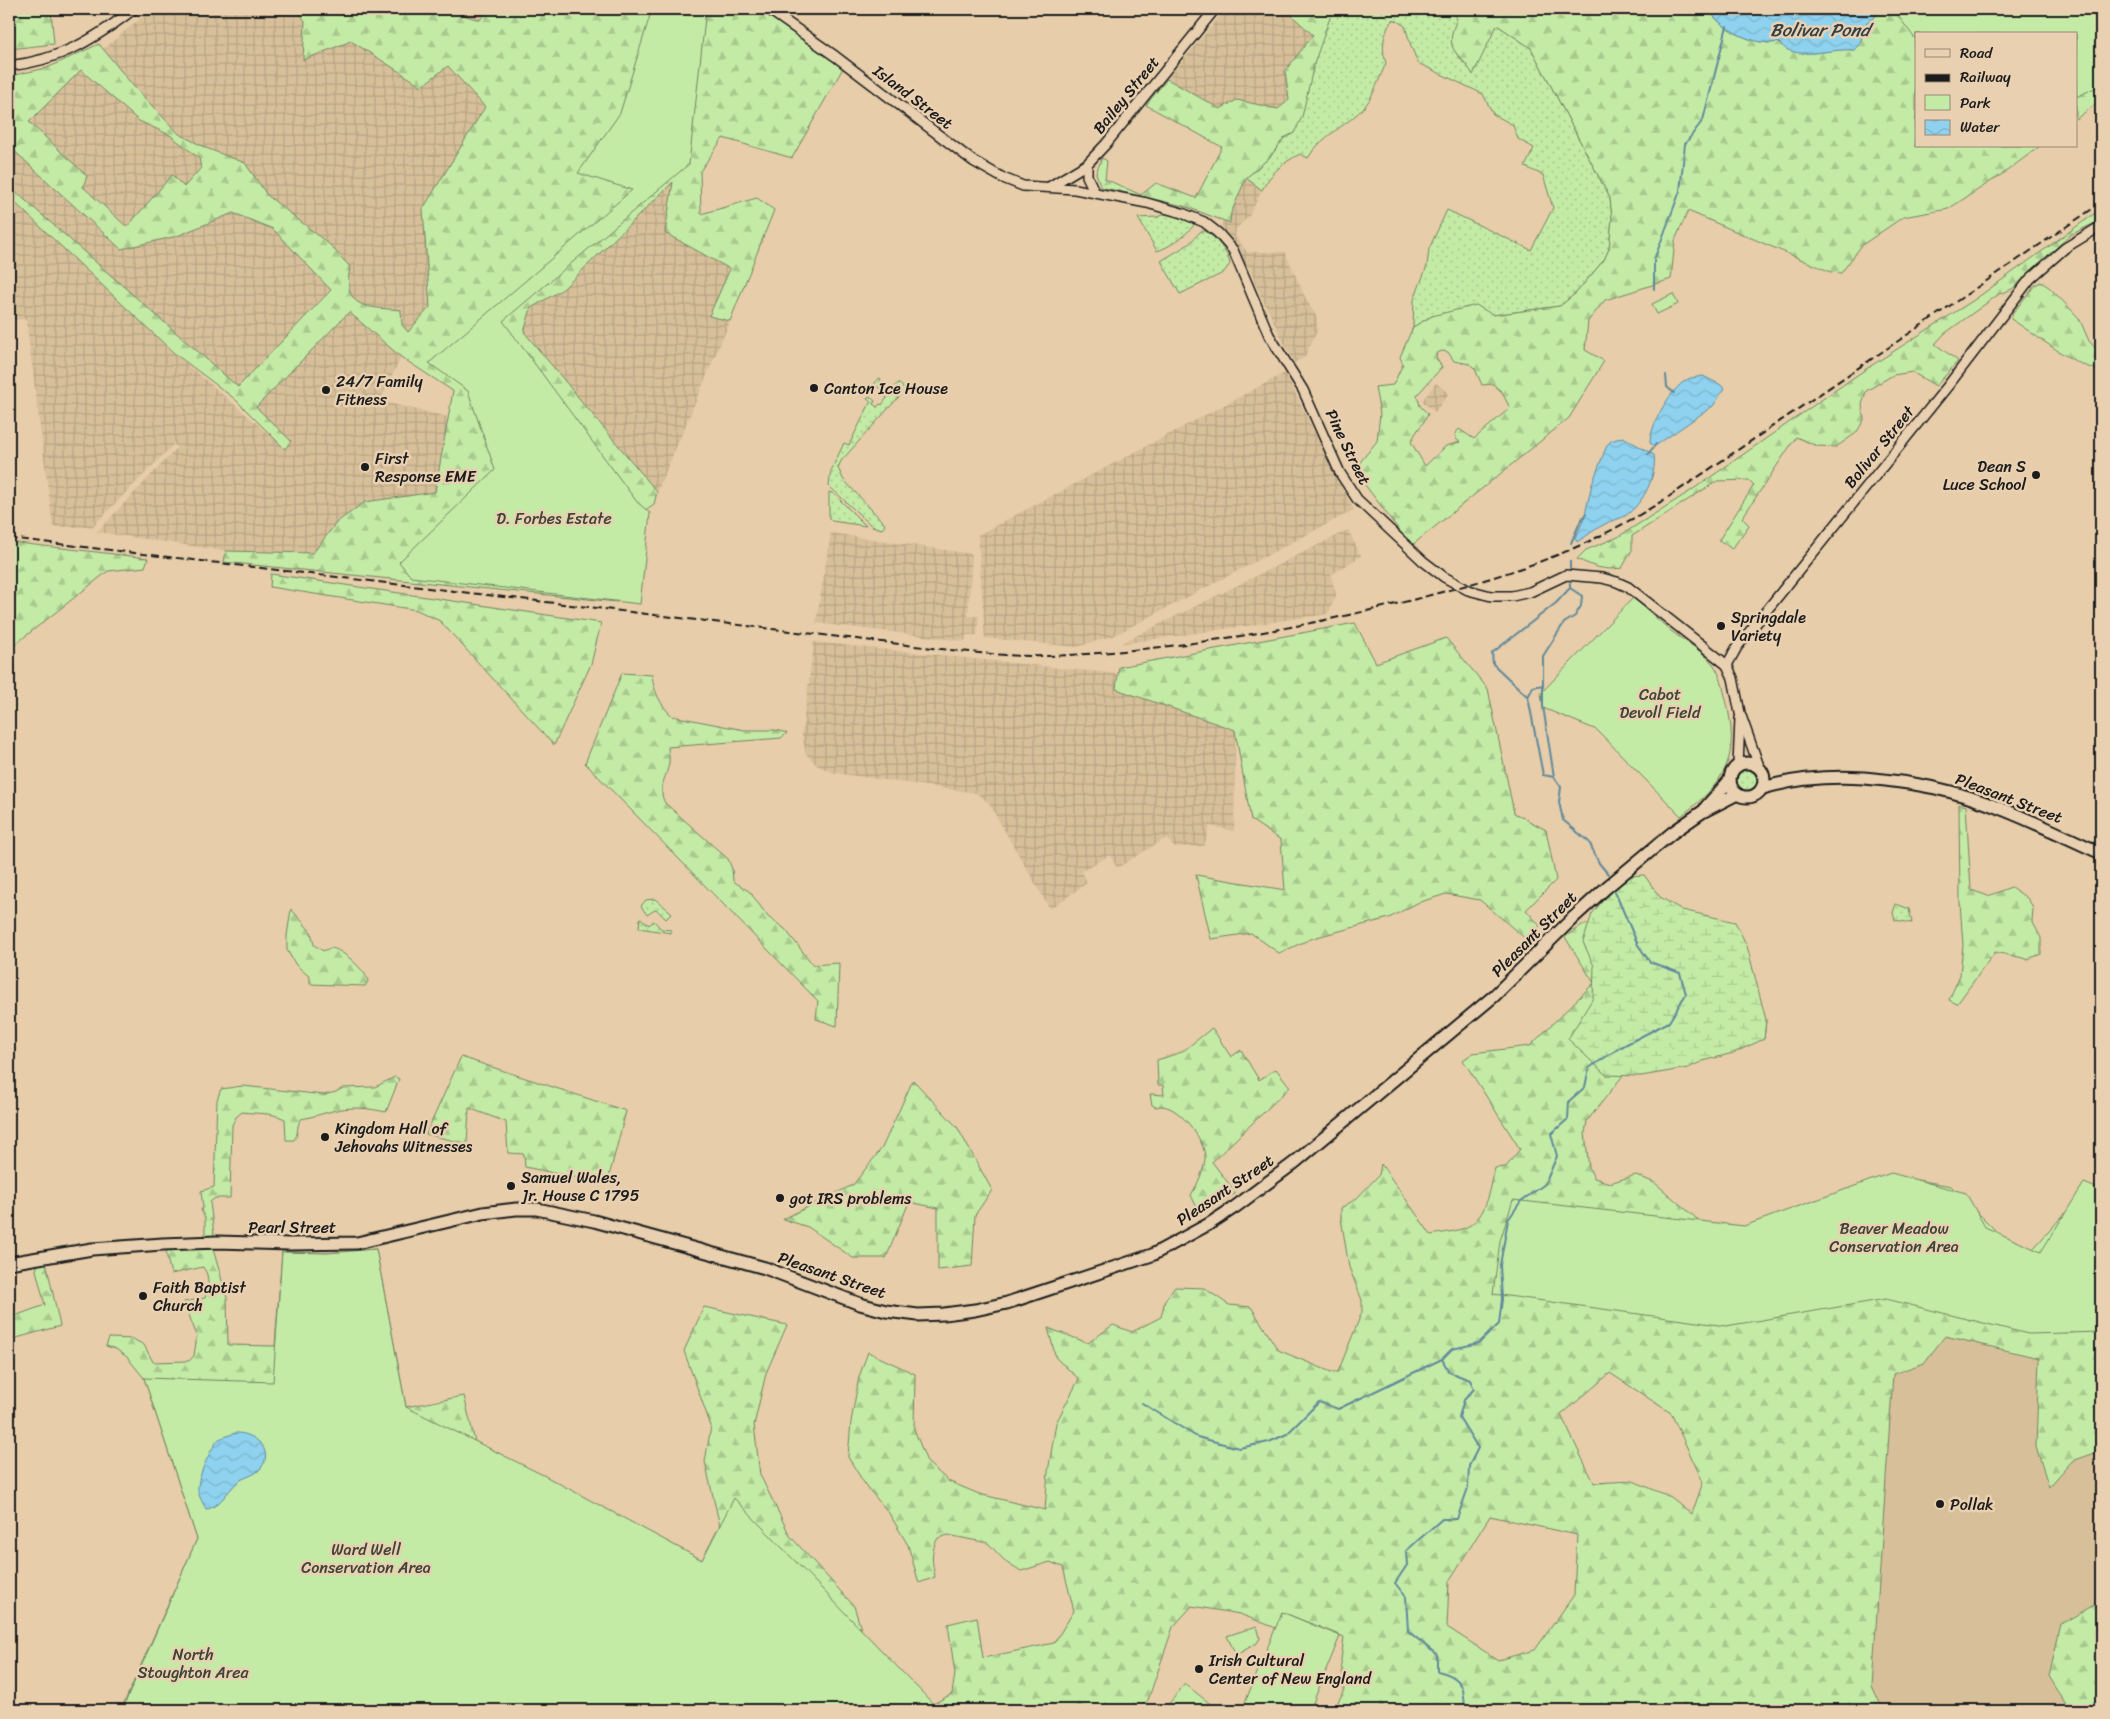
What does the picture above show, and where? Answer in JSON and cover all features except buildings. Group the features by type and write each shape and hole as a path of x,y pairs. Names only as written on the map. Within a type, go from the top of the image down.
{"main road":[{"path":"1750,763 1762,772 1762,788 1757,794 1749,797 1737,794 1732,788 1730,780 1732,772 1738,766 1750,763"},
{"name":"Pleasant Street","path":"1762,772 1784,782"},
{"name":"Pleasant Street","path":"1762,788 1784,782 1820,777 1891,781 1935,788 2005,810 2101,853"},
{"name":"Pleasant Street","path":"1702,812 1730,780"},
{"name":"Pleasant Street","path":"572,1216 765,1268 860,1304 886,1311 918,1315 975,1310 1007,1303 1127,1265 1152,1255 1209,1224 1294,1163 1494,996 1606,887 1672,833 1702,812 1737,794"},
{"name":"Pearl Street","path":"9,1263 77,1251 163,1244 217,1242 357,1243 483,1213 516,1209 537,1209 572,1216"}],"street":[{"path":"9,66 53,58 69,51 94,38 134,9"},
{"name":"Island Street","path":"768,9 835,56 973,160 1003,178 1023,186 1049,188"},
{"name":"Bailey Street","path":"1049,188 1087,164 1132,113 1215,9"},
{"path":"1087,164 1087,176 1095,193"},
{"name":"Pine Street","path":"1049,188 1095,193 1182,213 1204,222 1218,233 1233,250 1269,335 1303,390 1340,473 1357,499 1423,562 1444,577 1468,590 1491,596 1512,596 1530,592 1566,575 1602,578 1617,582 1628,587 1727,665"},
{"name":"Bolivar Street","path":"1727,665 1737,647 1947,387 2030,280 2051,258 2101,226"},
{"path":"1727,665 1740,713 1762,772"},
{"path":"1738,766 1740,713"}],"shaded area":[{"path":"151,9 297,9 305,21 303,60 351,41 422,86 448,66 485,107 423,209 430,307 408,332 402,325 401,310 366,307 354,300 330,245 267,195 245,163 206,148 179,134 134,87 104,49"},
{"path":"442,9 489,9 480,20"},
{"path":"1226,9 1293,9 1289,13 1314,35 1285,71 1289,100 1277,109 1237,100 1220,109 1167,79"},
{"path":"81,70 139,121 170,135 199,158 201,168 184,187 172,176 127,227 83,187 29,122"},
{"path":"9,146 121,249 177,236 233,213 273,229 331,289 238,388 9,186"},
{"path":"1246,178 1262,190 1249,216 1236,229 1235,236 1247,252 1285,252 1306,299 1317,318 1317,331 1305,357 1294,363 1257,288 1249,267 1246,266 1222,229 1222,220 1230,223 1231,213"},
{"path":"674,181 665,233 730,269 710,316 730,321 657,492 524,331 531,308 563,289"},
{"path":"9,197 174,353 285,448 290,441 256,407 349,312 401,357 380,401 448,417 435,492 365,502 337,522 313,553 226,551 97,532 177,448 174,444 92,527 53,527 26,319 9,320"},
{"path":"1285,373 1354,510 1113,636 1077,647 985,638 978,535"},
{"path":"1436,383 1449,393 1435,412 1422,401"},
{"path":"1348,530 1361,556 1331,575 1336,595 1328,614 1120,644"},
{"path":"831,533 972,554 968,616 979,616 977,635 966,635 965,641 816,623"},
{"path":"814,642 1117,674 1117,689 1235,730 1234,831 1210,826 1204,846 1174,847 1166,838 1117,868 1110,855 1082,871 1087,883 1050,909 988,802 976,793 835,773 818,766 806,754 802,734"},
{"path":"1945,1336 2039,1358 2036,1447 2049,1486 2072,1461 2101,1451 2101,1601 2061,1624 2049,1677 2069,1710 1883,1710 1872,1686 1893,1374 1924,1363"}],"green space":[{"path":"9,9 47,9 51,11 54,44 9,49"},
{"path":"297,9 328,9 343,15 355,9 442,9 480,20 489,9 756,9 847,61 792,158 723,138 700,171 701,214 757,198 774,210 730,321 709,316 730,269 665,233 673,182 563,289 531,308 524,332 657,492 654,504 641,513 617,602 224,562 226,551 313,553 337,522 365,502 435,492 453,391 401,357 349,312 256,407 291,441 285,449 235,399 174,353 9,197 9,186 238,387 331,290 273,229 233,213 177,236 121,249 9,146 9,76 47,68 99,44 134,87 179,134 206,148 245,163 267,195 330,245 350,267 350,291 354,299 360,304 368,306 401,310 402,325 408,332 430,307 423,209 485,107 448,66 422,86 351,41 303,60 305,21","holes":["81,70 139,121 170,135 199,158 201,168 184,187 172,175 127,227 83,187 87,176 29,122"]},
{"name":"D. Forbes Estate","path":"652,9 706,9 689,164 503,321 637,502 650,513 640,604 411,577 399,562 495,470 468,391 429,363 632,190 578,173 620,113"},
{"path":"1293,9 1333,9 1314,64 1302,117 1294,133 1284,138 1270,157 1246,178 1231,213 1230,223 1184,206 1101,187 1096,173 1102,158 1107,161 1105,179 1141,195 1156,183 1196,198 1222,147 1146,105 1167,79 1220,109 1237,100 1278,109 1289,100 1285,71 1313,35 1289,13"},
{"path":"1333,9 1452,9 1458,19 1452,35 1453,47 1470,69 1497,25 1531,48 1610,198 1612,218 1609,249 1604,260 1576,293 1560,306 1493,315 1432,316 1413,327 1414,300 1427,266 1429,249 1447,210 1531,250 1553,208 1543,175 1525,167 1534,148 1518,139 1513,125 1493,114 1483,94 1418,63 1405,26 1394,19 1385,34 1384,52 1386,63 1374,91 1365,106 1320,143 1308,158 1300,154 1282,165 1269,178 1262,190 1246,178 1270,157 1284,138 1294,133 1322,37"},
{"path":"1452,9 1709,9 1721,23 1739,35 1760,42 1778,42 1796,52 1815,53 1854,50 1859,45 1866,24 1884,9 2101,9 2101,100 2078,117 2078,32 1915,32 1915,148 2037,148 2004,173 1948,209 1903,217 1862,245 1841,273 1831,272 1688,211 1675,240 1671,279 1605,300 1588,321 1585,350 1604,361 1569,418 1411,546 1354,470 1377,441 1380,414 1375,387 1393,385 1403,364 1400,357 1413,327 1432,316 1476,305 1493,315 1560,306 1576,293 1604,260 1609,249 1612,218 1610,198 1531,48 1497,25 1473,75 1454,51 1451,39 1457,19","holes":["1442,351 1448,352 1454,361 1470,364 1475,369 1482,385 1493,384 1502,392 1510,408 1474,439 1459,429 1455,434 1456,439 1460,442 1446,446 1425,466 1411,442 1428,414 1420,406 1417,395 1442,367 1436,358 1437,353"]},
{"path":"1893,9 2101,9 2101,85 2078,96 2078,32 1915,32 1915,39"},
{"path":"2101,209 2101,220 2070,235 2012,289 1999,294 1944,334 1935,344 1958,361 1936,386 1912,372 1893,375 1866,391 1862,405 1864,420 1856,433 1836,447 1817,446 1796,437 1742,518 1749,525 1732,549 1719,540 1754,485 1749,480 1717,481 1632,536 1632,550 1622,568 1593,566 1577,559 1586,550 1618,537 1692,490 1866,369 1974,300"},
{"path":"1168,213 1194,225 1177,241 1157,251 1138,218 1157,217"},
{"path":"1201,231 1205,231 1217,241 1227,255 1230,264 1223,273 1180,294 1161,261 1189,244"},
{"path":"2041,282 2050,288 2079,318 2089,341 2098,351 2101,350 2101,370 2091,368 2068,357 2011,319 2013,313 2035,285"},
{"path":"1673,294 1678,304 1657,314 1652,304"},
{"path":"879,378 881,379 879,383 889,391 899,383 905,390 841,461 838,468 843,479 883,522 885,525 882,529 872,526 829,486 831,471 844,443 849,445 871,401 867,399 869,396 875,401 873,404 877,407 880,404 882,405 887,398 888,393 873,386"},
{"path":"829,492 834,494 866,526 832,521 829,518"},
{"path":"9,542 148,558 145,567 108,571 9,649 9,564 11,561 9,561"},
{"path":"271,574 601,623 591,664 554,745 440,621 417,610 270,587"},
{"name":"Cabot Devoll Field","path":"1633,598 1671,631 1709,659 1718,672 1726,700 1731,737 1730,753 1726,766 1719,779 1709,791 1681,816 1597,730 1543,708 1541,693"},
{"path":"1355,623 1376,663 1446,638 1488,689 1514,813 1546,830 1556,880 1526,910 1540,926 1526,939 1480,900 1446,894 1417,903 1389,918 1313,938 1279,953 1251,933 1211,939 1196,875 1285,890 1281,840 1251,820 1235,730 1116,689 1119,667"},
{"path":"622,673 652,675 658,697 672,716 744,730 775,730 787,733 781,738 668,747 669,763 662,793 665,803 728,859 732,869 733,881 750,892 768,917 785,929 813,965 839,963 837,1026 816,1019 818,1001 585,763"},
{"path":"1746,769 1754,772 1757,780 1754,788 1746,791 1738,788 1735,780 1738,772"},
{"path":"1959,804 1966,806 1971,890 1988,896 2011,887 2027,898 2033,907 2032,921 2041,938 2041,954 2028,959 1995,952 1957,1004 1949,1000 1960,975 1963,945 1960,902"},
{"path":"1644,875 1660,897 1682,910 1735,922 1747,946 1766,1020 1764,1039 1733,1053 1703,1061 1688,1068 1641,1076 1606,1075 1568,1039 1593,998 1594,966 1583,942 1592,914 1607,895 1630,876"},
{"path":"655,899 672,913 666,919 656,909 647,915 641,906 646,900"},
{"path":"1896,904 1909,909 1912,923 1895,920 1893,913"},
{"path":"291,909 311,932 314,945 323,951 331,948 336,949 358,966 368,981 365,986 310,984 310,977 296,965 287,950"},
{"path":"640,918 649,925 654,921 661,929 671,930 671,933 639,928"},
{"name":"North Stoughton Area","path":"1594,924 1766,1020 1764,1039 1624,1074 1587,1121 1585,1133 1589,1168 1594,1178 1610,1183 1636,1175 1655,1183 1718,1237 1912,1179 1951,1186 2024,1259 2085,1191 2101,1198 2101,1451 2072,1461 2049,1487 2036,1447 2039,1358 1945,1336 1924,1363 1893,1374 1872,1686 1883,1710 1673,1710 1671,1708 1667,1710 1334,1710 1344,1690 1341,1660 1344,1637 1282,1612 1276,1628 1240,1614 1192,1606 1173,1627 1148,1700 1138,1710 121,1710 197,1539 144,1378 127,1357 116,1349 106,1346 109,1338 133,1339 144,1345 153,1362 189,1361 194,1356 197,1336 184,1302 205,1298 208,1278 203,1267 171,1274 166,1253 168,1250 213,1249 227,1298 228,1345 275,1346 282,1252 327,1253 376,1249 406,1407 464,1396 475,1442 702,1560 720,1526 705,1462 711,1426 684,1351 704,1307 787,1325 766,1373 754,1425 760,1475 790,1536 854,1606 872,1666 910,1697 933,1704 952,1694 955,1674 948,1624 977,1617 983,1658 1054,1643 1074,1611 1063,1567 1050,1562 1021,1571 1004,1560 988,1543 948,1535 938,1538 934,1547 935,1577 919,1583 908,1545 889,1513 866,1486 848,1457 851,1422 859,1377 868,1352 915,1374 914,1429 927,1462 948,1481 979,1494 1045,1510 1048,1472 1056,1423 1079,1379 1056,1358 1048,1328 1088,1343 1113,1325 1132,1332 1161,1317 1165,1300 1175,1287 1204,1288 1229,1305 1251,1307 1278,1350 1331,1372 1338,1372 1362,1312 1362,1300 1349,1267 1341,1208 1356,1199 1379,1175 1381,1164 1431,1235 1462,1229 1477,1219 1486,1204 1495,1168 1506,1167 1520,1149 1463,1060 1473,1053 1530,1046 1594,983 1565,937 1582,925","holes":["1610,1373 1671,1413 1703,1482 1692,1514 1671,1497 1633,1481 1594,1483 1561,1415","1490,1516 1577,1535 1574,1595 1535,1650 1498,1660 1447,1627 1449,1581"]},
{"path":"1212,1028 1231,1057 1241,1050 1259,1080 1276,1069 1290,1087 1212,1162 1236,1193 1200,1214 1191,1195 1200,1178 1205,1159 1201,1142 1180,1115 1164,1106 1156,1107 1152,1105 1150,1094 1164,1095 1163,1085 1158,1085 1157,1060 1182,1052"},
{"path":"461,1057 626,1111 607,1184 525,1167 524,1154 508,1153 506,1122 469,1108 467,1144 426,1134"},
{"path":"395,1077 399,1079 386,1112 346,1108 301,1119 294,1140 286,1140 285,1119 280,1117 269,1114 242,1112 236,1117 232,1125 230,1198 215,1198 210,1202 214,1235 205,1237 205,1218 201,1210 203,1207 201,1191 214,1187 217,1100 221,1089 243,1086 324,1095 343,1088 375,1087"},
{"path":"913,1080 957,1127 992,1190 975,1215 972,1266 938,1270 938,1208 909,1202 886,1258 853,1258 808,1227 783,1219 853,1185 882,1148"},
{"name":"Beaver Meadow Conservation Area","path":"1891,1173 1966,1193 1985,1227 2041,1252 2084,1183 2101,1190 2101,1332 2028,1334 1886,1299 1726,1326 1493,1294 1500,1241 1513,1200 1744,1226"},
{"name":"Ward Well Conservation Area","path":"376,1249 406,1407 545,1476 702,1560 734,1498 939,1710 122,1710 197,1539 144,1378 273,1382 282,1252 327,1253"},
{"path":"46,1262 60,1326 9,1340 9,1318 45,1305 36,1270 38,1264"},
{"path":"2101,1601 2101,1698 2079,1710 2069,1710 2049,1677 2061,1624"},
{"path":"1282,1612 1340,1636 1310,1710 1242,1710"},
{"path":"1257,1626 1260,1638 1257,1643 1236,1655 1227,1636"},
{"path":"1185,1684 1218,1710 1164,1710"}],"water":[{"name":"Bolivar Pond","path":"1709,9 1884,9 1866,24 1859,46 1854,50 1803,53 1788,50 1778,42 1760,42 1739,35 1721,23"},
{"path":"1703,376 1721,385 1724,389 1713,406 1655,446 1650,443 1658,416 1670,396 1684,381"},
{"path":"1623,437 1654,455 1651,480 1643,497 1632,511 1603,525 1577,542 1575,538 1584,519 1592,484 1607,445 1611,441"},
{"path":"235,1433 242,1433 260,1443 266,1455 265,1461 259,1471 238,1482 215,1506 206,1509 198,1491 199,1479 212,1449 219,1439"}],"waterway":[{"path":"1654,289 1654,260 1680,191 1685,144 1703,120 1727,26"},
{"path":"1666,375 1667,387 1674,393"},
{"path":"1648,454 1656,444"},
{"path":"1571,543 1581,520 1586,514"},
{"path":"1570,561 1570,568"},
{"path":"1570,583 1570,588 1582,596 1581,606 1575,616 1564,623 1543,656 1543,706 1554,777 1561,787 1559,802 1563,820 1589,842 1599,863 1608,874"},
{"path":"1528,697 1493,664 1492,653 1556,603 1569,589"},
{"path":"1543,685 1533,687 1528,697 1543,775 1554,777"},
{"path":"1468,1710 1459,1682 1449,1675 1437,1671 1437,1655 1408,1631 1406,1597 1395,1583 1407,1565 1406,1551 1442,1519 1457,1519 1468,1488 1469,1466 1478,1448 1459,1417 1464,1400 1474,1389 1470,1380 1449,1372 1442,1359 1452,1349 1479,1343 1499,1324 1502,1299 1500,1265 1508,1220 1521,1201 1545,1184 1557,1156 1551,1134 1568,1119 1569,1101 1585,1087 1589,1068 1621,1047 1669,1022 1686,994 1680,973 1650,962 1638,945 1615,892"},
{"path":"1142,1403 1197,1437 1239,1448 1269,1442 1287,1434 1319,1402 1338,1409 1442,1359"}],"railway":[{"path":"9,538 990,654 1048,656 1094,653 1185,644 1277,630 1367,611 1498,576 1540,562 1606,533 1676,492 2101,203"}],"place":[{"name":"Canton Ice House","path":"814,388"},
{"name":"24/7 Family Fitness","path":"326,390"},
{"name":"First Response EME","path":"365,467"},
{"name":"Dean S Luce School","path":"2036,475"},
{"name":"Springdale Variety","path":"1721,626"},
{"name":"Kingdom Hall of Jehovahs Witnesses","path":"325,1137"},
{"name":"Samuel Wales, ]r. House C 1795","path":"511,1186"},
{"name":"got IRS problems","path":"780,1198"},
{"name":"Faith Baptist Church","path":"143,1296"},
{"name":"Pollak","path":"1940,1504"},
{"name":"Irish Cultural Center of New England","path":"1199,1669"}]}
